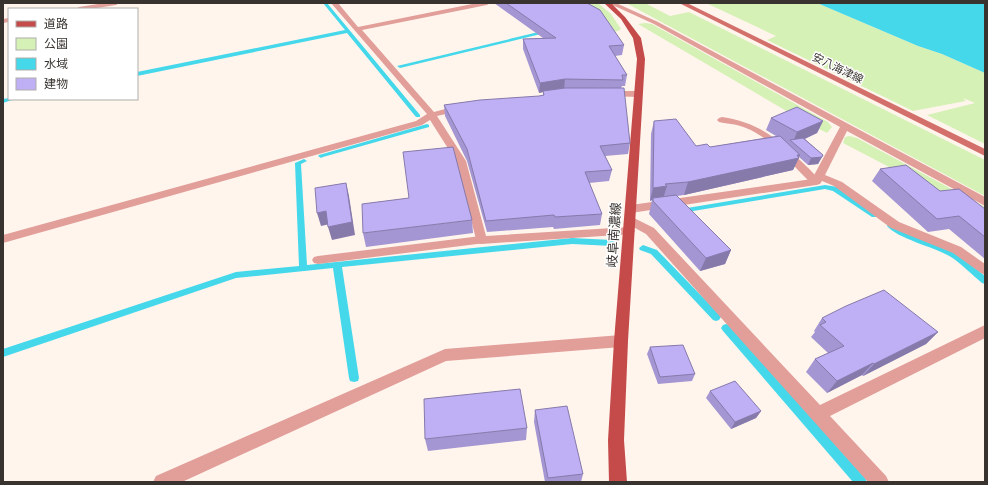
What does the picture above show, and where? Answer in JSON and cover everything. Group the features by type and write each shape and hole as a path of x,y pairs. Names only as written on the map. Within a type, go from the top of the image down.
{"main road":[{"name":"岐阜南濃線","path":"607,3 623,18 637,38 641,59 621,341 616,440 618,482"},
{"name":"安八海津線","path":"682,3 985,153"}],"street":[{"path":"85,8 116,3"},
{"path":"334,3 432,115 461,161 481,240"},
{"path":"357,29 487,3"},
{"path":"611,3 656,23 985,202"},
{"path":"601,94 639,94"},
{"path":"3,239 419,123 432,115 449,110 472,106"},
{"path":"722,120 733,120 749,125 765,133 818,179"},
{"path":"818,179 846,126"},
{"path":"318,260 630,220 818,179 838,184 895,225 957,250 985,270"},
{"path":"630,220 650,231 880,482"},
{"path":"817,414 985,332"},
{"path":"162,482 444,356 621,341"}],"green space":[{"path":"577,3 598,3 611,14 621,29 613,32"},
{"path":"626,3 645,3 670,16 689,12 985,160 985,196"},
{"path":"706,3 817,3 985,73 985,144 927,115 975,103 963,98 966,101 913,111 767,40 776,36"},
{"path":"638,24 652,24 828,122 832,127 827,133 807,123"},
{"path":"850,136 857,138 985,207 985,217 843,143 845,137"}],"water":[{"path":"817,3 985,3 985,73 942,54 918,46"}],"building":[{"path":"506,3 587,3 600,10 624,45 609,46 627,75 622,75 623,80 565,79 540,83 523,39 556,38"},
{"path":"565,88 624,88 630,143 600,146 612,170 585,172 602,214 555,217 554,215 486,221 467,149 444,105 480,100 539,96 544,95 543,91"},
{"path":"797,107 823,121 797,132 771,118"},
{"path":"676,119 696,146 707,144 710,147 780,136 800,155 797,155 799,158 688,182 665,184 667,186 653,188 654,121"},
{"path":"803,138 823,155 822,157 811,158 790,140"},
{"path":"453,147 472,220 363,233 362,204 409,198 403,152"},
{"path":"906,165 940,191 959,189 985,209 985,237 959,216 937,219 880,169"},
{"path":"346,183 352,222 328,227 326,211 317,213 315,188"},
{"path":"676,195 731,250 706,258 653,201 653,198"},
{"path":"884,290 938,332 837,381 815,359 844,346 820,325 826,322 822,318"},
{"path":"683,345 695,374 660,377 650,347"},
{"path":"735,381 761,411 735,422 710,391"},
{"path":"520,389 527,428 425,439 424,399"},
{"path":"567,406 583,474 548,478 535,410"}],"waterway":[{"path":"325,3 418,116"},
{"path":"138,74 348,31"},
{"path":"400,66 547,31"},
{"path":"3,101 8,100"},
{"path":"321,156 427,126"},
{"path":"303,268 298,163 304,161"},
{"path":"681,211 825,187 835,189 875,215"},
{"path":"891,226 901,232 954,255 985,281"},
{"path":"303,268 572,241 612,243"},
{"path":"643,248 654,252 716,317"},
{"path":"337,265 354,378"},
{"path":"3,353 236,275 303,268"},
{"path":"726,328 861,482"}]}
